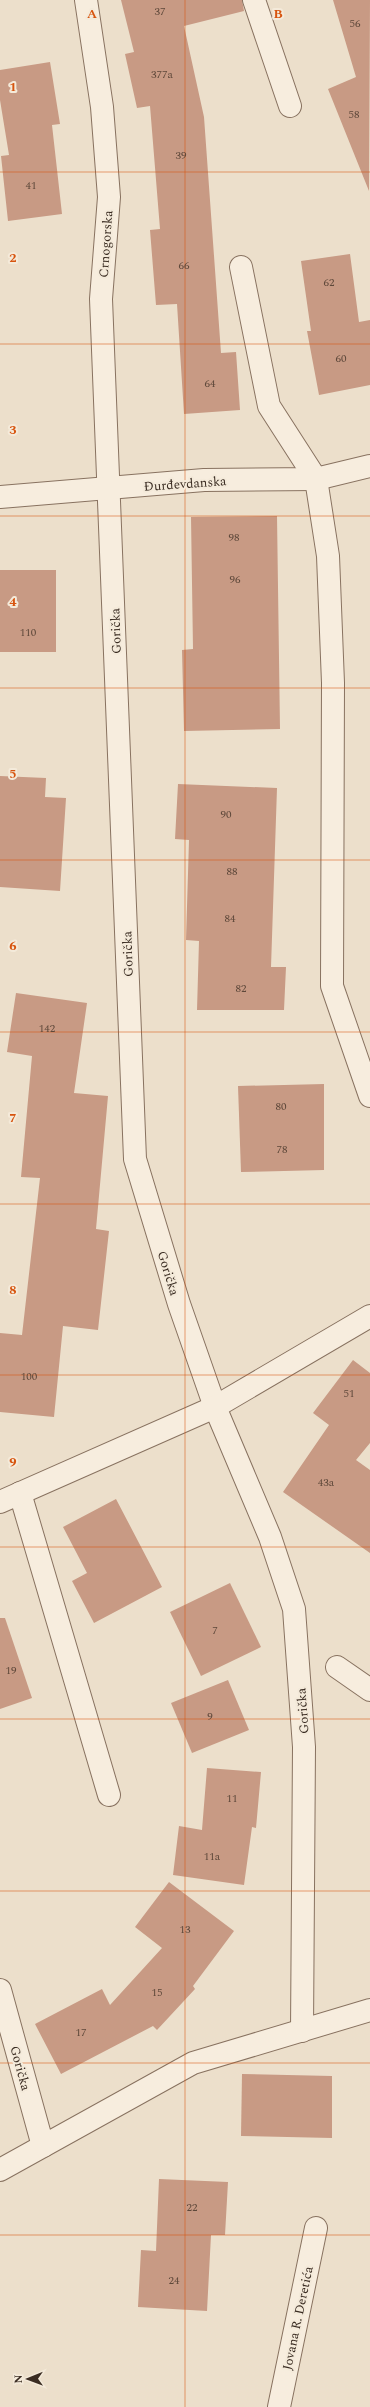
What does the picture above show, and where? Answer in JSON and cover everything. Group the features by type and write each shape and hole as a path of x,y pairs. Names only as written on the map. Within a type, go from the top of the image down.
{"street":[{"name":"Crnogorska","path":"86,0 102,107 109,197 102,299 110,489"},
{"path":"254,0 290,106"},
{"path":"241,267 269,406 316,478 328,556 333,683 332,986 370,1096"},
{"name":"Đurđevdanska","path":"0,498 204,480 316,478 370,466"},
{"name":"Gorička","path":"110,489 135,1159 179,1304 215,1407 270,1537 294,1609 304,1747 302,2031"},
{"path":"0,1502 215,1407 370,1316"},
{"path":"20,1493 109,1795"},
{"path":"337,1667 370,1690"},
{"name":"Gorička","path":"0,1990 43,2146"},
{"path":"0,2170 193,2063 370,2010"},
{"name":"Jovana R. Deretića","path":"279,2407 316,2228"}],"building":[{"path":"121,0 242,0 244,11 184,26 204,117 221,353 236,352 240,410 184,414 177,304 156,305 150,230 160,229 150,106 137,108 125,54 134,52"},
{"path":"333,0 370,0 369,191 328,89 356,77"},
{"path":"50,62 60,124 52,125 62,214 8,221 1,156 9,155 0,100 0,70"},
{"path":"350,254 359,322 370,320 370,385 319,395 307,331 311,331 301,261"},
{"path":"277,516 280,729 184,731 182,650 193,649 191,517"},
{"path":"0,570 56,570 56,652 0,652"},
{"path":"0,776 46,778 45,797 66,798 60,891 0,887"},
{"path":"178,784 277,788 271,967 286,967 284,1010 197,1010 199,941 186,940 189,840 175,839"},
{"path":"16,993 87,1003 74,1093 108,1096 96,1229 109,1231 98,1330 63,1326 54,1417 0,1412 0,1333 22,1335 40,1178 21,1177 32,1056 7,1052"},
{"path":"324,1084 324,1170 241,1172 238,1086"},
{"path":"353,1360 370,1373 370,1443 356,1460 370,1470 370,1553 283,1492 329,1425 313,1413"},
{"path":"116,1499 162,1587 94,1623 72,1581 87,1573 63,1527"},
{"path":"230,1583 261,1647 201,1676 170,1612"},
{"path":"0,1618 5,1618 32,1698 0,1709"},
{"path":"228,1680 249,1730 192,1753 171,1703"},
{"path":"207,1768 261,1772 256,1828 252,1827 244,1885 173,1875 179,1826 202,1830"},
{"path":"169,1882 234,1931 193,1986 195,1989 157,2030 153,2026 61,2074 35,2024 102,1989 110,2005 162,1948 135,1927"},
{"path":"242,2074 332,2076 332,2138 241,2136"},
{"path":"159,2179 228,2182 225,2235 211,2235 207,2311 138,2307 141,2250 156,2251"}]}
